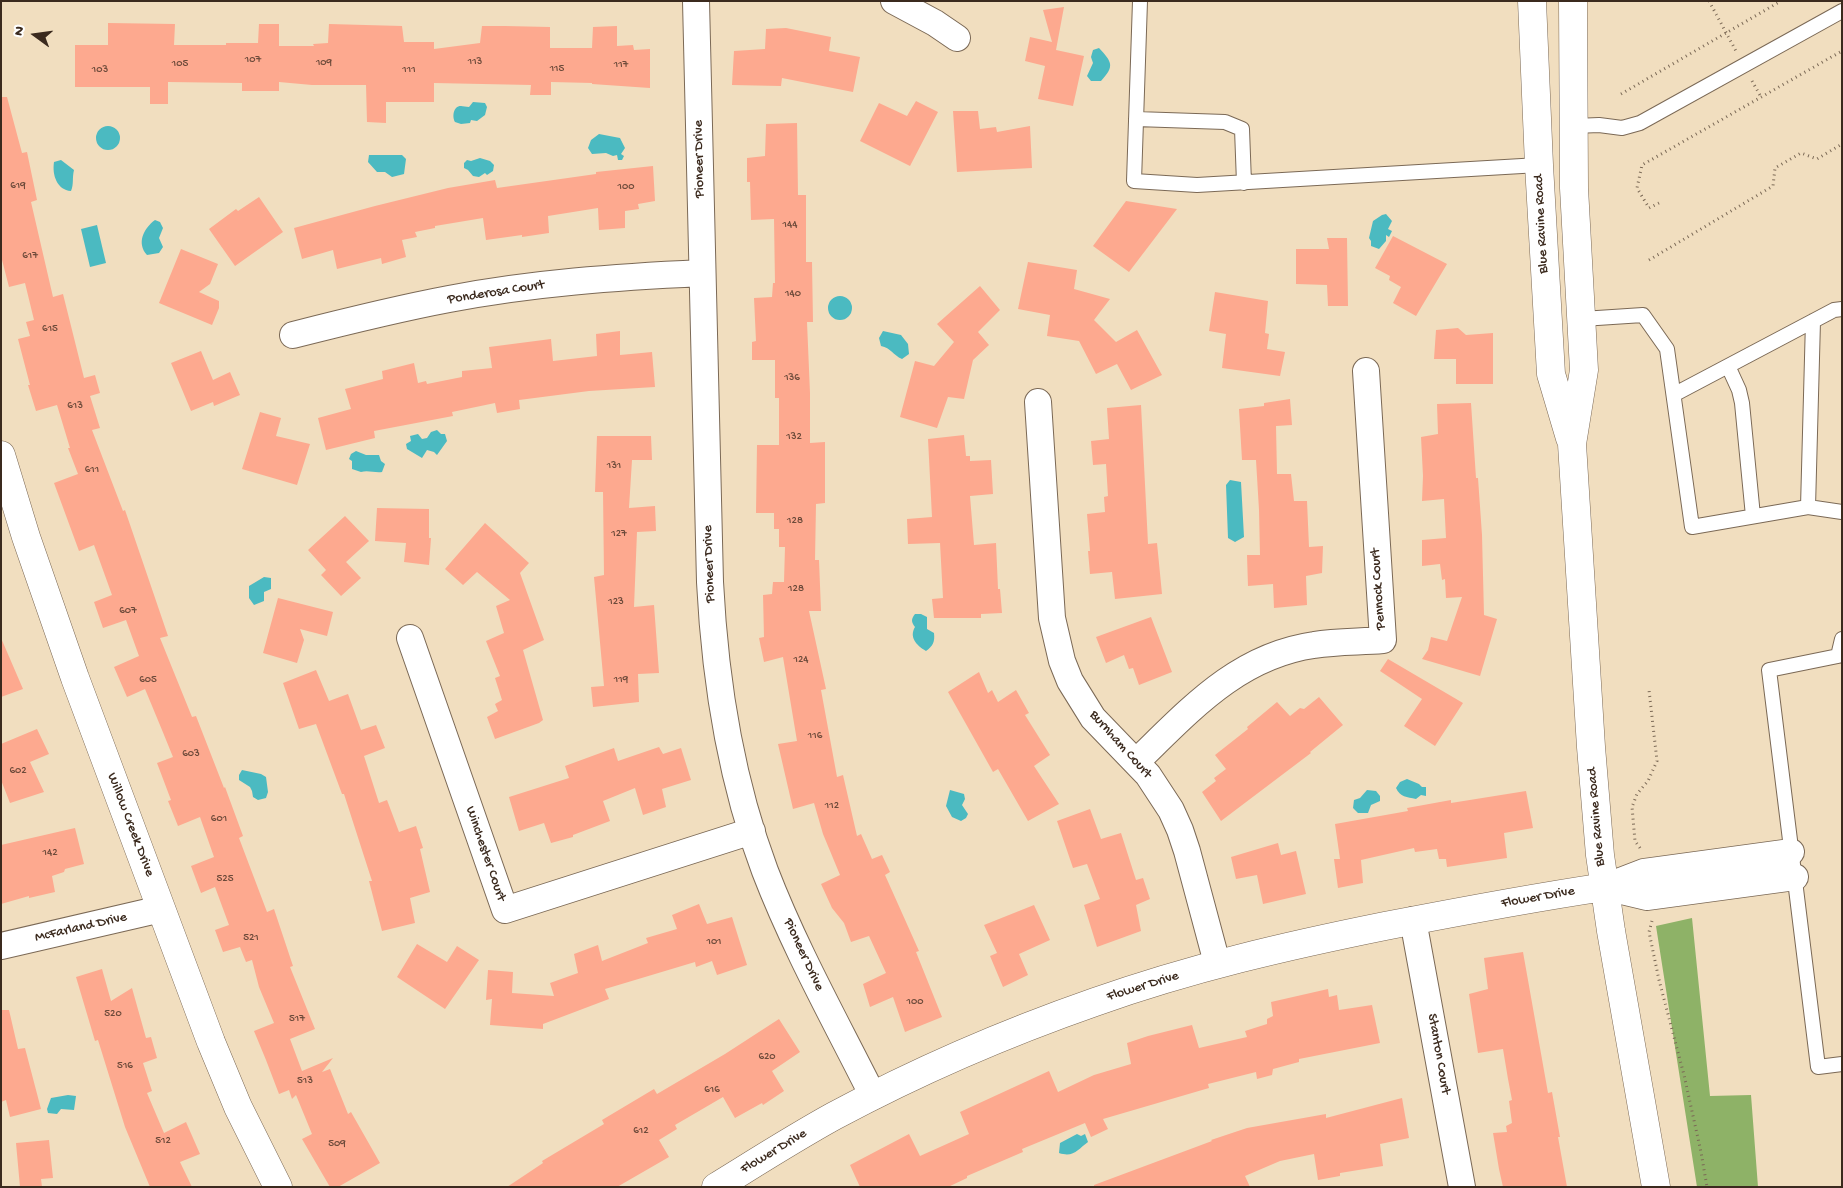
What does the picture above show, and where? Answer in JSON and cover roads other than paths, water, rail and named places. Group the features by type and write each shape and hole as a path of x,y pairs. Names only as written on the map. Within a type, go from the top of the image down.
{"street":[{"name":"Pioneer Drive","path":"696,1 712,628 721,706 734,767 752,832 766,872 796,943 873,1096"},
{"path":"894,1 935,23 957,38"},
{"name":"Blue Ravine Road","path":"1532,1 1551,374 1572,444"},
{"name":"Blue Ravine Road","path":"1573,1 1574,188 1584,370 1572,444 1590,747 1610,931 1656,1187"},
{"name":"Ponderosa Court","path":"293,335 338,323 449,299 533,286 702,273"},
{"name":"Pennock Court","path":"1136,762 1202,700 1233,675 1252,664 1272,655 1315,644 1383,640 1366,371"},
{"name":"Burnham Court","path":"1038,402 1052,618 1056,640 1065,667 1081,700 1103,729 1136,762 1160,791 1180,830 1217,963"},
{"name":"Willow Creek Drive","path":"1,455 26,537 68,659 211,1042 238,1108 278,1187"},
{"name":"Winchester Court","path":"410,638 505,910 752,832"},
{"name":"Flower Drive","path":"716,1187 779,1148 873,1096 949,1060 1037,1023 1096,1001 1217,963 1413,920 1604,887 1644,872 1793,865"},
{"name":"McFarland Drive","path":"1,946 162,909"},
{"name":"Stanton Court","path":"1413,920 1462,1187"}],"lane":[{"path":"1140,1 1134,181 1197,185 1539,165"},
{"path":"1574,126 1599,125 1622,128 1640,123 1842,11"},
{"path":"1136,119 1225,122 1242,130 1244,182"},
{"path":"1675,394 1834,310 1842,309"},
{"path":"1582,319 1643,315 1667,349 1675,394 1692,527 1808,507 1842,512"},
{"path":"1808,507 1813,321"},
{"path":"1728,366 1739,390 1742,403 1753,516"},
{"path":"1842,640 1838,656 1769,670 1818,1067 1842,1064"}],"water":[{"path":"1099,48 1107,57 1110,68 1101,81 1091,81 1087,76 1093,63 1091,57 1093,50"},
{"path":"473,102 485,103 487,107 485,115 477,121 471,120 470,123 461,124 455,122 453,115 456,108 458,106 469,107"},
{"path":"103,126 113,126 120,133 120,143 113,150 103,150 96,143 96,133"},
{"path":"599,134 620,138 625,148 621,154 624,156 622,160 618,160 617,155 613,156 606,153 592,154 588,148 591,140"},
{"path":"369,155 402,155 406,159 404,174 392,177 385,172 377,172 368,162"},
{"path":"480,158 490,161 494,165 493,171 479,177 473,176 464,168 464,163 467,160 471,161"},
{"path":"61,160 74,170 71,191 62,188 56,181 54,162"},
{"path":"1386,214 1392,221 1388,229 1392,231 1389,237 1386,235 1386,241 1379,249 1371,246 1369,238 1373,221"},
{"path":"155,220 160,222 163,228 159,238 163,247 159,253 147,255 142,246 143,236"},
{"path":"97,225 106,263 90,267 81,229"},
{"path":"835,296 845,296 852,303 852,313 845,320 835,320 828,313 828,303"},
{"path":"883,331 901,335 908,344 909,354 902,359 881,346 879,338"},
{"path":"437,430 441,434 445,434 447,441 437,455 427,450 422,458 407,449 406,444 411,441 410,436 418,434 422,439 427,438 431,432"},
{"path":"356,451 366,455 379,455 381,461 385,464 382,472 361,472 352,469 352,461 349,459 351,454"},
{"path":"1230,480 1241,482 1244,537 1235,542 1228,538 1226,485"},
{"path":"264,577 271,578 271,589 264,592 264,601 254,605 249,598 249,586"},
{"path":"915,614 927,617 927,629 934,633 933,644 926,651 919,646 913,637 915,627 912,620"},
{"path":"242,770 266,777 268,792 266,798 258,800 253,797 250,787 239,780"},
{"path":"1407,779 1422,787 1426,787 1426,796 1421,795 1416,799 1400,793 1396,788 1400,782"},
{"path":"950,790 964,794 965,799 962,805 968,814 961,821 952,817 946,806"},
{"path":"1367,790 1376,791 1380,796 1380,801 1371,805 1368,813 1358,813 1353,808 1354,800 1360,798"},
{"path":"68,1095 76,1096 74,1110 61,1109 57,1114 48,1113 47,1109 51,1098"},
{"path":"1077,1134 1081,1136 1085,1134 1088,1142 1072,1154 1059,1153 1060,1143"}]}
